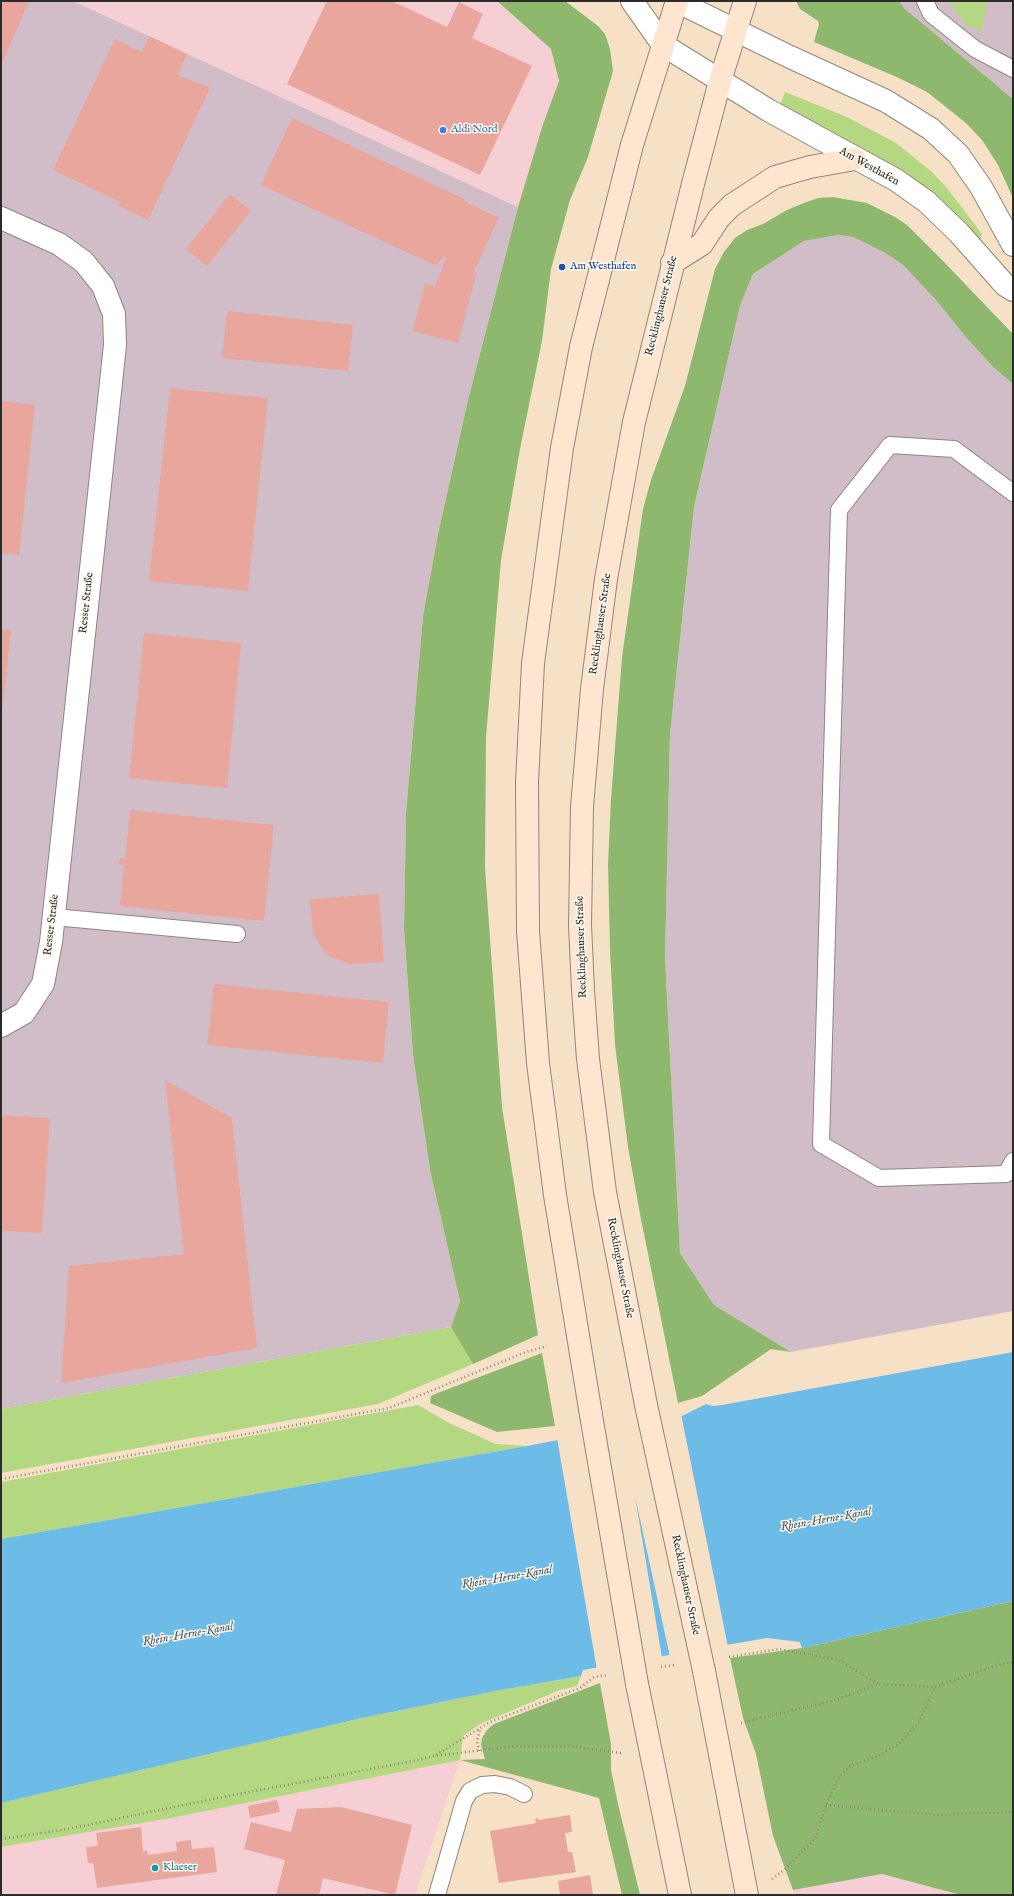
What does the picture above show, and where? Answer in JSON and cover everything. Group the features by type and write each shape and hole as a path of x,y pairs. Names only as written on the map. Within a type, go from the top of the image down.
{"main road":[{"path":"677,1 632,145 581,347 562,448 533,663 527,782 528,931 538,1064 555,1195 637,1684 680,1895"},
{"name":"Recklinghauser Straße","path":"745,1 720,82 672,263 634,422 606,579 592,689 582,807 580,925 588,1059 605,1192 646,1405 704,1671 747,1895"},
{"path":"672,263 702,244 719,218 732,205 775,177 810,167 855,159"}],"street":[{"path":"632,1 663,45"},
{"path":"677,1 736,31 886,101 931,129 958,154 981,187 1013,244"},
{"name":"Am Westhafen","path":"663,45 720,82 768,110 855,159 896,180 927,202 959,233 1005,285 1013,290"},
{"name":"Resser Straße","path":"1,218 59,244 84,262 103,286 114,314 115,345 54,917 43,984 24,1013 1,1026"}],"lane":[{"path":"925,1 931,14 975,49 1013,69"},
{"path":"1013,493 954,449 890,445 839,510 821,1144 879,1178 1006,1174 1013,1162"},
{"path":"54,917 237,934"},
{"path":"437,1895 464,1800 470,1791 482,1786 495,1784 510,1787 524,1794"}],"path":[{"path":"1,1479 389,1408 526,1352 547,1346"},
{"path":"779,1649 839,1660 878,1684"},
{"path":"715,1730 835,1700 878,1684 935,1687 998,1665 1013,1662"},
{"path":"767,1883 784,1870 815,1839 826,1805 837,1780 850,1766 876,1757 899,1744 919,1722 935,1687"},
{"path":"434,1756 490,1722 580,1688"},
{"path":"479,1751 477,1741 480,1728"},
{"path":"1,1839 63,1830 434,1756 515,1746 569,1746 621,1753"},
{"path":"826,1805 938,1815 1013,1812"}],"shaded area":[{"path":"1,1 73,1 518,207 468,400 438,534 423,616 406,813 404,929 413,1055 430,1170 460,1301 451,1327 1,1409"},
{"path":"73,1 497,1 551,49 559,81 543,124 518,207"},
{"path":"899,1 1013,1 1013,99 904,8"},
{"path":"838,235 853,237 887,254 903,265 936,300 964,335 993,367 1013,384 1013,1311 791,1352 714,1305 680,1253 665,958 670,734 694,507 740,306 753,274 804,241"},
{"path":"460,1760 415,1895 1,1895 1,1847 171,1818"},
{"path":"882,1874 961,1895 795,1895 793,1890"}],"green space":[{"path":"497,1 565,1 598,26 605,34 610,49 613,71 588,157 570,200 551,269 542,341 520,449 501,560 486,737 485,868 502,1107 538,1335 473,1364 451,1327 460,1301 430,1170 413,1055 404,929 406,813 423,616 438,534 468,400 518,207 543,124 559,81 551,49"},
{"path":"796,1 899,1 904,8 1013,99 1013,198 998,165 982,140 966,123 927,92 899,78 814,42 819,24 818,21 800,9"},
{"path":"948,1 988,1 981,31 966,25"},
{"path":"785,92 847,117 896,143 932,172 947,188 982,234 981,239 978,240 908,175 883,160 780,106"},
{"path":"833,197 867,203 895,217 907,225 943,261 1013,334 1013,384 993,367 964,335 936,300 903,265 887,254 853,237 838,235 804,241 753,274 740,306 694,507 670,734 665,958 680,1253 714,1305 791,1352 771,1349 702,1396 678,1403 628,1147 615,1045 610,951 608,864 611,799 622,657 643,509 651,480 685,386 715,269 724,252 735,238 747,230 763,224 787,210 804,203 818,198"},
{"path":"451,1327 473,1364 378,1404 1,1473 1,1409"},
{"path":"542,1353 555,1426 497,1432 430,1403 431,1396 435,1394"},
{"path":"418,1405 449,1423 496,1444 527,1446 1,1539 1,1482"},
{"path":"1013,1601 1013,1895 961,1895 882,1874 793,1890 773,1836 756,1754 743,1718 730,1658 802,1648"},
{"path":"581,1676 577,1686 560,1690 480,1724 463,1736 460,1760 171,1818 1,1847 1,1803 362,1718 501,1690"},
{"path":"600,1683 611,1744 611,1770 640,1895 622,1895 599,1798 460,1760 485,1759 481,1745 482,1738 487,1730 494,1724"}],"water":[{"name":"Rhein-Herne-Kanal","path":"1013,1352 1013,1601 802,1648 800,1642 767,1638 583,1670 581,1676 501,1690 362,1718 1,1803 1,1539 527,1446 682,1416 706,1404 713,1406 722,1405"}],"pier":[{"path":"681,1414 728,1647 670,1657 635,1496 662,1658 597,1670 557,1438"}],"building":[{"path":"1,1 29,1 1,66"},
{"name":"Aldi Nord","path":"327,1 392,1 447,27 459,2 483,14 472,38 532,66 480,175 287,84"},
{"path":"149,36 187,54 178,75 210,88 148,220 118,206 120,202 53,170 115,39 142,52"},
{"path":"292,118 464,199 468,203 499,218 474,271 477,272 458,343 413,331 425,284 435,286 446,258 443,256 437,266 261,185"},
{"path":"230,194 251,211 207,266 186,249"},
{"path":"227,311 353,325 348,371 222,358"},
{"path":"170,388 268,398 248,591 149,581"},
{"path":"1,401 35,405 19,555 1,553"},
{"path":"1,629 11,630 2,714 1,714"},
{"path":"144,633 241,643 227,788 129,778"},
{"path":"130,810 274,825 264,921 120,906 124,865 119,864 120,858 125,859"},
{"path":"379,894 384,962 348,964 327,955 313,934 310,899"},
{"path":"214,984 389,1002 383,1063 207,1045"},
{"path":"165,1080 232,1118 257,1348 61,1383 69,1266 184,1254"},
{"path":"1,1115 50,1118 42,1233 1,1231"},
{"path":"277,1800 280,1812 250,1818 248,1806"},
{"path":"341,1807 412,1825 395,1895 323,1878 319,1895 276,1895 285,1860 244,1849 251,1822 291,1832 297,1809"},
{"path":"570,1815 572,1832 565,1833 568,1852 572,1852 576,1872 499,1883 490,1831 536,1823 535,1819 538,1818 539,1820"},
{"name":"Klaeser","path":"141,1827 143,1851 147,1850 148,1855 177,1851 176,1842 191,1840 192,1849 214,1847 217,1872 97,1888 93,1863 88,1863 86,1847 98,1846 96,1833"},
{"path":"590,1875 593,1895 560,1895 558,1881"}],"place":[{"name":"Aldi Nord","path":"443,130"},
{"name":"Am Westhafen","path":"562,267"},
{"name":"Klaeser","path":"155,1868"}]}
